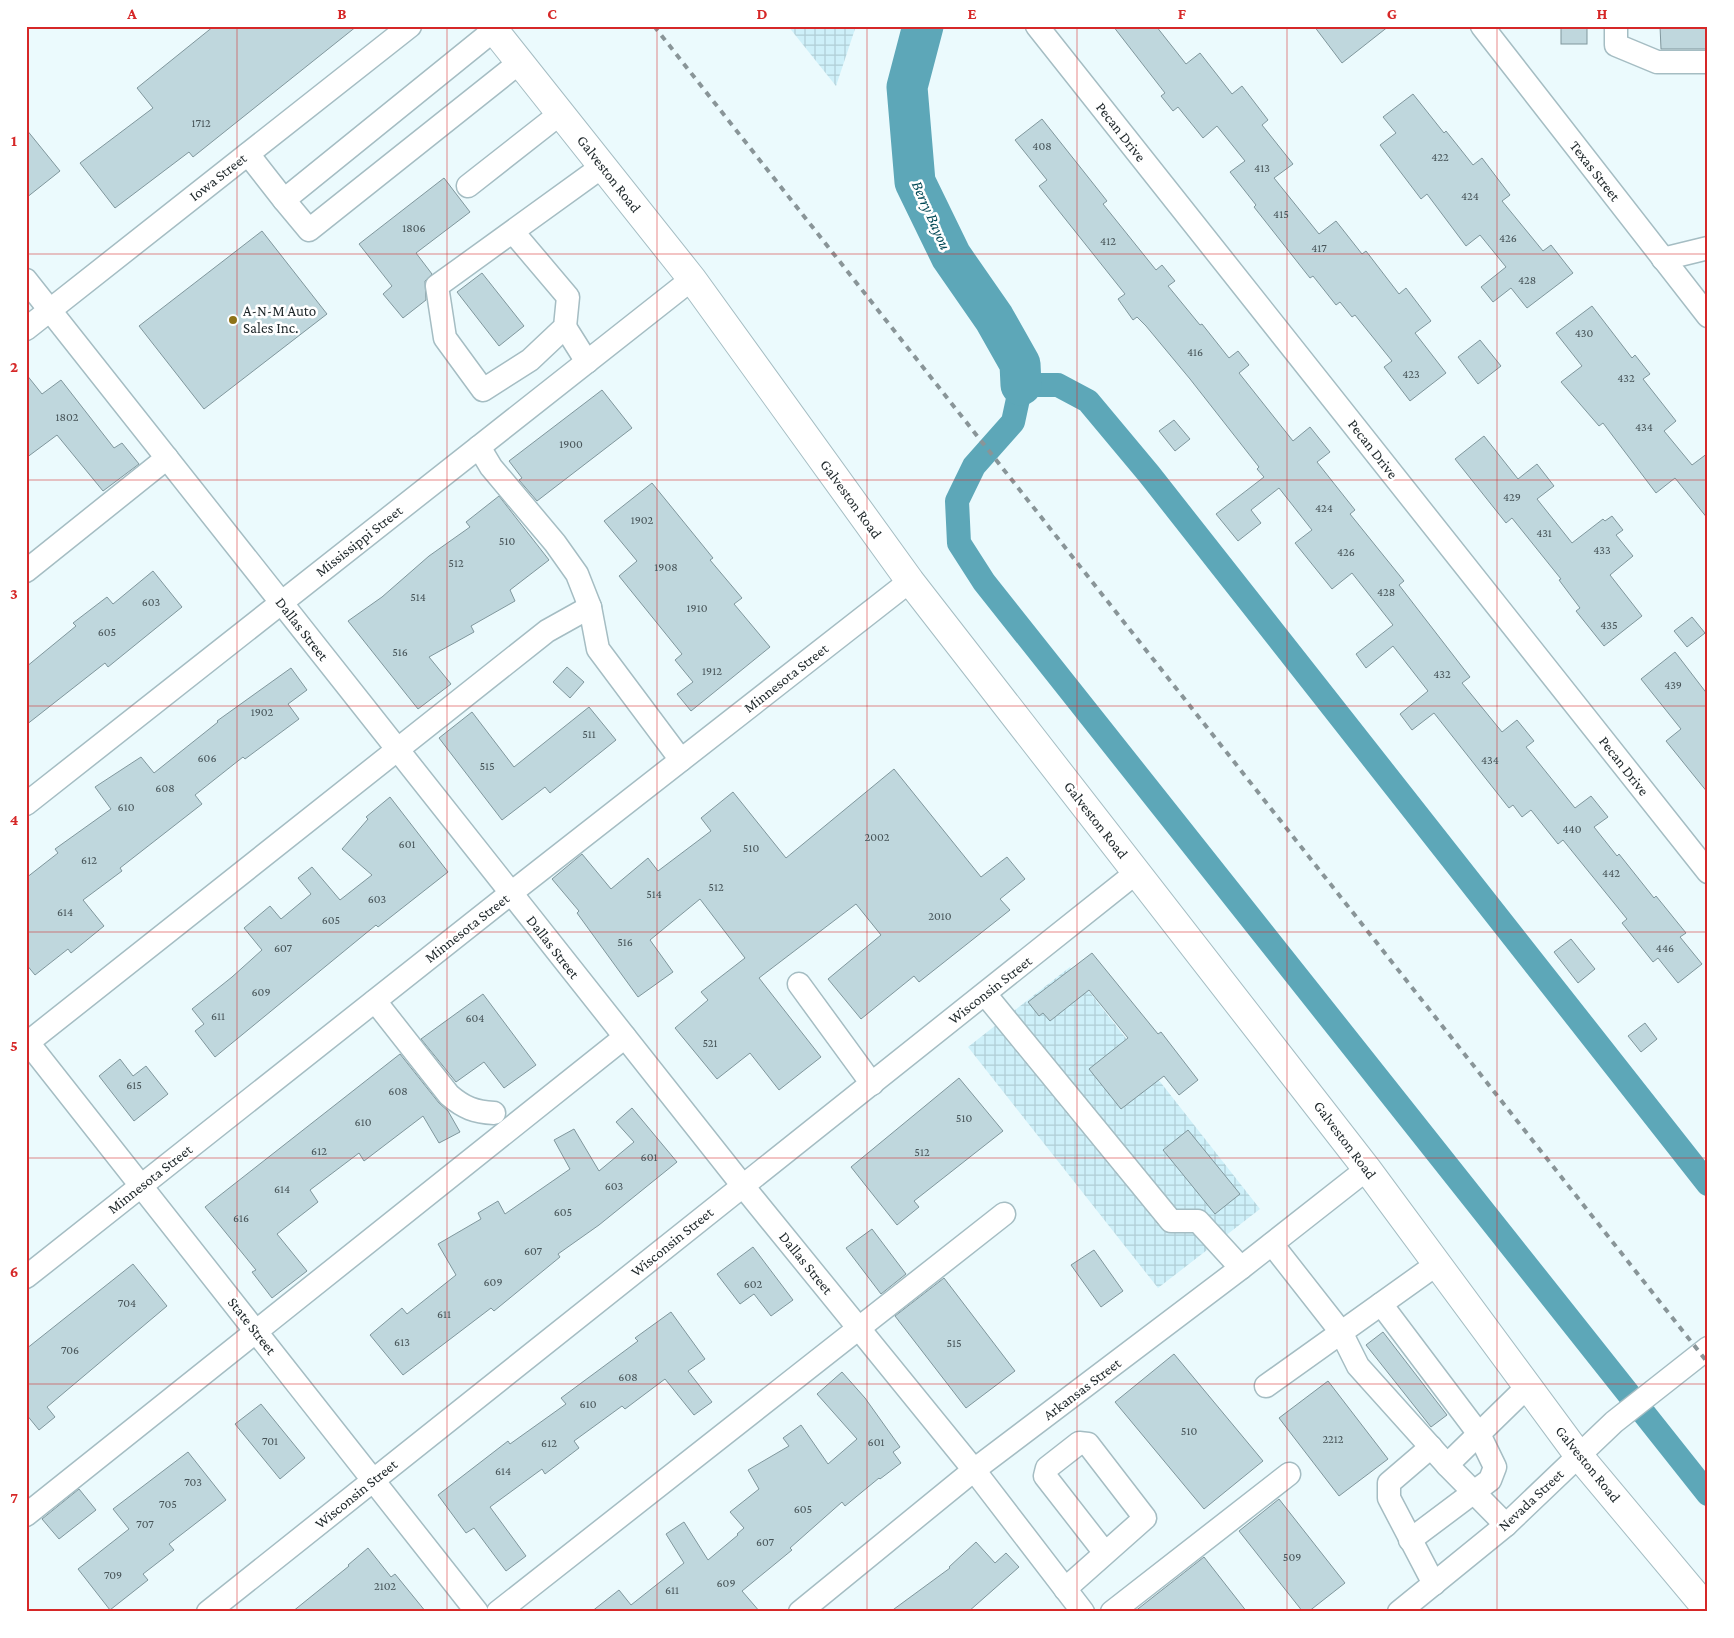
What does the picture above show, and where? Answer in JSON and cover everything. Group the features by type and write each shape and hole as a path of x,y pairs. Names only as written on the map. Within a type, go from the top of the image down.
{"main road":[{"name":"Galveston Road","path":"493,28 692,279 910,581 1367,1169 1579,1456 1708,1610"}],"street":[{"name":"Iowa Street","path":"26,329 410,26"},
{"name":"Pecan Drive","path":"1038,26 1708,872"},
{"name":"Texas Street","path":"1482,26 1708,316"},
{"path":"1616,26 1616,45 1656,62 1708,62"},
{"path":"284,200 493,28"},
{"path":"248,154 310,230 520,62"},
{"path":"468,186 561,113"},
{"path":"566,327 530,360 483,390 445,338 437,286 603,166"},
{"path":"513,232 568,297 566,327 587,362"},
{"path":"1663,259 1708,248"},
{"name":"Mississippi Street","path":"26,804 692,279"},
{"name":"Dallas Street","path":"26,280 743,1186 974,1470 1083,1612"},
{"path":"479,447 491,467 555,543 571,566 590,607 598,649 682,760"},
{"path":"26,571 167,458"},
{"name":"Minnesota Street","path":"26,1277 511,893 910,581"},
{"path":"27,1042 547,630 590,607"},
{"name":"Wisconsin Street","path":"208,1612 1137,872"},
{"path":"799,984 872,1084"},
{"path":"985,994 1171,1221 1198,1221 1241,1268"},
{"path":"375,1001 450,1095 462,1106 476,1112 494,1113"},
{"path":"26,1515 257,1333 624,1036"},
{"name":"State Street","path":"27,1042 477,1612"},
{"name":"Arkansas Street","path":"800,1612 974,1470 1241,1268 1367,1169"},
{"path":"498,1612 1004,1214"},
{"path":"1272,1244 1341,1332 1358,1366 1447,1465 1506,1525"},
{"path":"1266,1386 1437,1264"},
{"path":"1381,1304 1479,1434 1495,1467 1490,1480 1474,1494 1410,1540"},
{"name":"Nevada Street","path":"1402,1611 1506,1525 1614,1422 1708,1348"},
{"path":"1447,1465 1528,1386"},
{"path":"1065,1589 1145,1518 1088,1444 1079,1443 1047,1468 1045,1476 1105,1553"},
{"path":"1431,1447 1389,1483 1388,1498 1434,1584"},
{"path":"1112,1612 1289,1474"}],"shaded area":[{"path":"788,26 856,26 836,86"},
{"path":"1070,967 1260,1209 1158,1288 968,1047"}],"building":[{"path":"214,26 357,26 193,157 189,152 115,208 80,163 153,108 137,88"},
{"path":"1113,26 1156,26 1186,64 1200,53 1232,94 1242,86 1268,120 1262,125 1293,164 1274,178 1319,234 1336,221 1362,254 1366,251 1399,294 1406,288 1431,321 1415,333 1446,373 1410,401 1384,367 1392,361 1355,315 1352,317 1340,302 1336,305 1313,276 1310,278 1254,207 1256,205 1230,172 1245,161 1217,126 1203,138 1178,107 1173,111 1161,96 1165,93"},
{"path":"1314,26 1389,26 1342,63"},
{"path":"1561,26 1587,26 1587,44 1561,44"},
{"path":"1660,26 1708,26 1708,49 1661,49"},
{"path":"1413,94 1473,165 1482,158 1510,195 1502,201 1543,251 1551,245 1573,273 1527,308 1511,288 1493,302 1481,287 1506,267 1480,235 1466,246 1427,194 1421,199 1380,145 1396,133 1383,117"},
{"path":"1042,119 1107,201 1103,204 1156,270 1162,265 1175,281 1168,286 1200,325 1202,324 1229,358 1238,351 1249,365 1239,373 1293,441 1310,427 1330,452 1317,462 1355,510 1350,514 1404,581 1399,585 1470,677 1462,683 1502,732 1517,720 1534,741 1526,747 1575,808 1591,796 1608,817 1594,827 1617,856 1619,854 1654,898 1656,896 1686,933 1680,937 1702,964 1678,983 1658,958 1653,962 1622,923 1627,919 1563,840 1558,844 1531,810 1522,817 1513,805 1509,808 1434,713 1412,730 1400,714 1428,691 1393,646 1366,668 1356,654 1393,625 1352,573 1332,589 1295,543 1312,530 1279,488 1251,510 1261,523 1238,541 1216,514 1264,477 1257,469 1259,467 1146,326 1137,317 1133,320 1118,299 1125,294 1039,186 1047,180 1015,140"},
{"path":"26,129 60,171 26,198"},
{"path":"444,178 470,212 416,253 432,274 425,281 426,300 403,318 383,294 392,286 359,244"},
{"name":"A-N-M Auto Sales Inc.","path":"262,231 327,314 204,409 139,326"},
{"path":"482,273 524,326 499,346 457,292"},
{"path":"1592,306 1632,358 1635,355 1650,374 1643,379 1676,421 1664,431 1692,465 1708,453 1708,519 1675,478 1656,493 1603,423 1599,426 1561,382 1582,366 1556,333"},
{"path":"1480,340 1501,366 1478,384 1458,357"},
{"path":"26,374 42,394 61,380 114,448 122,443 139,464 103,491 57,435 26,458"},
{"path":"602,390 632,428 537,501 519,480 522,478 509,461"},
{"path":"1174,420 1190,439 1175,451 1159,431"},
{"path":"1484,436 1518,479 1537,464 1554,486 1537,499 1572,543 1603,519 1605,521 1612,516 1623,530 1616,535 1633,556 1610,575 1642,616 1604,646 1576,611 1580,608 1559,580 1561,579 1512,518 1506,523 1455,459"},
{"path":"652,483 713,558 710,560 742,598 734,604 770,647 691,711 677,694 693,682 675,660 682,654 619,576 637,561 604,521"},
{"path":"499,496 549,560 510,590 515,601 471,626 474,632 429,657 451,684 418,709 348,621 382,597 429,556 470,527 466,522"},
{"path":"153,571 182,607 108,667 105,663 26,725 26,667 76,626 73,623 107,597 113,604"},
{"path":"1692,617 1705,633 1687,647 1674,631"},
{"path":"1675,652 1708,695 1708,793 1666,741 1681,729 1641,679"},
{"path":"567,667 584,682 570,698 553,682"},
{"path":"291,668 307,690 288,704 299,719 245,759 243,757 195,795 202,804 120,868 122,871 83,900 104,926 71,953 68,949 35,975 26,964 26,878 58,853 55,849 111,809 95,787 141,757 154,773 217,721"},
{"path":"589,707 616,740 550,793 545,787 502,820 439,738 472,712 514,767"},
{"path":"894,769 981,877 1007,857 1025,879 1000,899 1010,910 919,982 914,976 861,1019 828,979 881,935 856,904 759,978 821,1057 779,1090 750,1053 717,1079 675,1028 708,1000 701,992 745,958 700,899 650,940 673,972 638,997 577,913 579,911 552,879 582,854 611,889 648,858 658,871 711,831 701,818 733,792 786,858"},
{"path":"390,797 448,872 378,927 376,925 215,1057 195,1031 204,1024 192,1009 262,950 244,928 270,906 281,919 311,894 298,878 312,867 340,900 372,875 342,849 368,819 366,817"},
{"path":"1571,939 1595,969 1578,983 1554,952"},
{"path":"1092,953 1158,1034 1161,1032 1198,1080 1179,1095 1164,1076 1121,1109 1089,1069 1128,1038 1089,990 1050,1021 1043,1013 1039,1016 1028,1002"},
{"path":"483,994 536,1065 504,1088 484,1062 456,1082 421,1039"},
{"path":"1645,1023 1657,1039 1641,1052 1628,1036"},
{"path":"400,1054 439,1103 448,1111 460,1132 439,1143 423,1116 364,1161 359,1153 310,1190 318,1202 277,1234 307,1271 272,1298 252,1272 256,1270 205,1207"},
{"path":"120,1059 133,1076 146,1066 168,1094 134,1121 99,1076"},
{"path":"959,1078 1003,1131 914,1201 919,1207 897,1225 851,1167"},
{"path":"632,1108 677,1162 599,1225 558,1254 560,1257 494,1311 491,1308 403,1375 370,1335 402,1308 407,1314 456,1275 438,1244 481,1219 478,1213 498,1201 505,1214 570,1169 554,1140 574,1129 599,1171 634,1142 616,1122"},
{"path":"1188,1130 1240,1194 1215,1214 1163,1150"},
{"path":"872,1229 906,1274 881,1294 846,1248"},
{"path":"753,1247 793,1300 771,1316 754,1294 740,1304 717,1274"},
{"path":"1094,1250 1123,1291 1101,1307 1071,1265"},
{"path":"133,1264 167,1306 47,1407 55,1417 39,1430 26,1414 26,1349"},
{"path":"944,1278 1015,1371 966,1408 895,1316"},
{"path":"671,1312 705,1359 688,1371 712,1402 694,1415 665,1379 625,1409 622,1406 574,1441 579,1448 545,1474 542,1469 490,1507 526,1556 506,1571 474,1528 466,1533 438,1495 508,1441 510,1444 566,1404 561,1398 638,1341 635,1338"},
{"path":"1383,1332 1447,1415 1431,1427 1366,1345"},
{"path":"1174,1354 1263,1461 1204,1509 1115,1402"},
{"path":"842,1372 865,1398 900,1447 893,1452 901,1463 879,1478 845,1506 842,1502 790,1548 792,1550 742,1591 760,1612 591,1612 619,1590 631,1605 684,1563 666,1534 684,1522 708,1560 738,1535 744,1528 730,1512 759,1489 748,1470 789,1446 783,1438 801,1425 828,1464 857,1439 817,1394"},
{"path":"1328,1381 1388,1459 1339,1496 1279,1418"},
{"path":"261,1404 305,1458 280,1479 235,1424"},
{"path":"188,1452 226,1500 169,1544 174,1550 143,1574 148,1580 110,1610 78,1569 129,1529 113,1509"},
{"path":"79,1489 96,1510 59,1539 42,1519"},
{"path":"1279,1499 1345,1583 1308,1612 1303,1612 1239,1531"},
{"path":"976,1542 995,1563 1006,1553 1019,1567 968,1612 890,1612 950,1568"},
{"path":"368,1548 391,1577 395,1574 426,1612 292,1612 349,1566"},
{"path":"1204,1557 1247,1612 1134,1612"}],"waterway":[{"name":"Berry Bayou","path":"923,26 907,87 915,182 951,256 994,318 1020,364 1021,385"},
{"path":"1708,1184 1149,474 1088,401 1058,385 1021,385 1013,422 974,466 957,501 959,543 984,582 1708,1494"}],"railway":[{"path":"654,26 1708,1363"}],"place":[{"name":"A-N-M Auto Sales Inc.","path":"233,320"}]}
